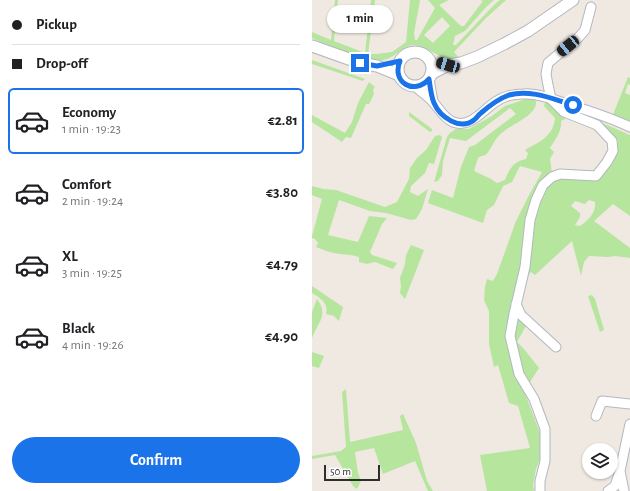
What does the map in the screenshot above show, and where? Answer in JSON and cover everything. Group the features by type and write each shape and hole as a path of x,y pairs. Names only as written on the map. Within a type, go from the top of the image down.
{"street":[{"path":"430,76 448,65 461,63 477,57 504,44 528,31 573,0"},
{"path":"540,491 540,481 545,461 545,429 534,399 519,374 510,336 525,267 530,220 536,200 543,186 552,176 560,174 596,176 607,162 613,151 612,141 597,125 564,112 551,98 546,74 548,63 578,38 585,30 591,7"},
{"path":"312,46 360,63 377,66 399,75"},
{"path":"448,65 428,59 416,52 407,54 400,61 398,70 399,75 405,84 416,87 433,102 441,114 452,122 459,123 473,121 498,100 510,95 524,93 551,98 630,127"},
{"path":"416,87 426,83 430,76 432,69 428,59"},
{"path":"377,66 400,61"},
{"path":"430,76 433,102"},
{"path":"516,304 521,315 556,347"},
{"path":"596,416 602,401 630,404"},
{"path":"608,491 615,486 620,471 630,424"},
{"path":"620,471 624,491"}],"green space":[{"path":"335,0 338,0 334,41 365,53 371,0 375,0 368,54 377,54 392,52 406,42 410,0 420,0 414,33 415,40 417,40 435,8 428,0 449,0 439,5 461,26 464,26 483,1 480,0 494,0 465,31 455,36 453,45 456,45 494,5 500,0 506,0 486,18 454,52 460,59 443,57 423,47 413,45 406,47 384,60 367,60 338,50 312,38 312,32 331,40","holes":["442,17 450,26 433,43 424,35"]},
{"path":"312,60 365,79 363,81 312,64"},
{"path":"628,77 630,78 630,85 628,84 625,93 630,95 630,123 612,117"},
{"path":"369,82 375,87 373,90 374,94 369,104 366,104 351,138 346,137 342,142 312,122 312,115 345,133 352,122 358,103"},
{"path":"526,99 536,101 536,106 533,111 524,119 507,129 496,139 487,154 478,158 474,171 497,183 505,180 512,166 526,159 528,153 525,150 541,141 552,130 555,118 544,106 545,103 547,102 552,105 562,114 565,119 561,121 559,132 550,148 554,152 550,159 552,173 541,183 522,270 508,320 507,331 524,391 543,441 543,452 536,469 533,485 534,491 487,491 480,455 530,448 518,406 509,403 498,365 494,367 489,344 489,311 484,300 485,287 487,279 493,281 497,274 516,221 542,172 520,166 512,182 503,186 494,205 487,210 483,223 428,203 432,190 453,198 461,167 469,147 475,145 516,114 510,108 466,141 450,138 443,161 442,175 438,181 434,182 447,137 450,133 456,129 469,129 492,116 505,106"},
{"path":"409,112 432,129 432,131 430,132 409,116"},
{"path":"598,121 630,135 630,216 613,204 594,221 630,248 630,258 615,256 589,256 584,262 581,276 572,241 535,275 531,272 526,277 531,223 545,186 556,179 585,177 607,168 617,154 618,141 598,123","holes":["589,200 595,202 593,213 589,219 580,226 575,225 580,217 580,213 571,206 575,201 585,204"]},
{"path":"440,135 442,137 434,164 429,163 425,173 411,186 410,192 418,196 428,189 422,209 416,219 411,220 386,213 370,211 339,200 328,235 358,242 369,216 387,218 382,224 370,252 372,255 397,263 393,269 375,262 367,264 359,262 359,257 332,253 316,247 318,243 312,238 312,236 322,199 312,195 312,186 336,190 385,207 397,202 409,179 410,168 417,158 426,150 435,136"},
{"path":"411,245 424,250 405,299 400,293 400,278 405,264 406,255"},
{"path":"312,286 343,307 339,321 334,316 326,314 327,310 325,304 321,299 312,293"},
{"path":"592,295 595,299 604,330 600,332 588,296"},
{"path":"317,299 322,310 322,314 312,338 312,312"},
{"path":"518,314 527,324 517,342 539,368 528,385 525,380 513,331"},
{"path":"312,352 324,356 319,368 312,366"},
{"path":"346,389 350,442 403,430 400,416 403,414 416,443 427,481 433,491 428,491 415,461 383,474 374,448 355,452 358,473 361,481 357,489 353,486 335,455 312,459 312,456 341,451 346,447 342,392"}],"route":[{"path":"360,63 377,66 400,61 398,70 401,80 410,86 421,86 429,79 433,102 441,114 452,122 467,123 473,121 498,100 510,95 524,93 551,98 573,105"}]}
